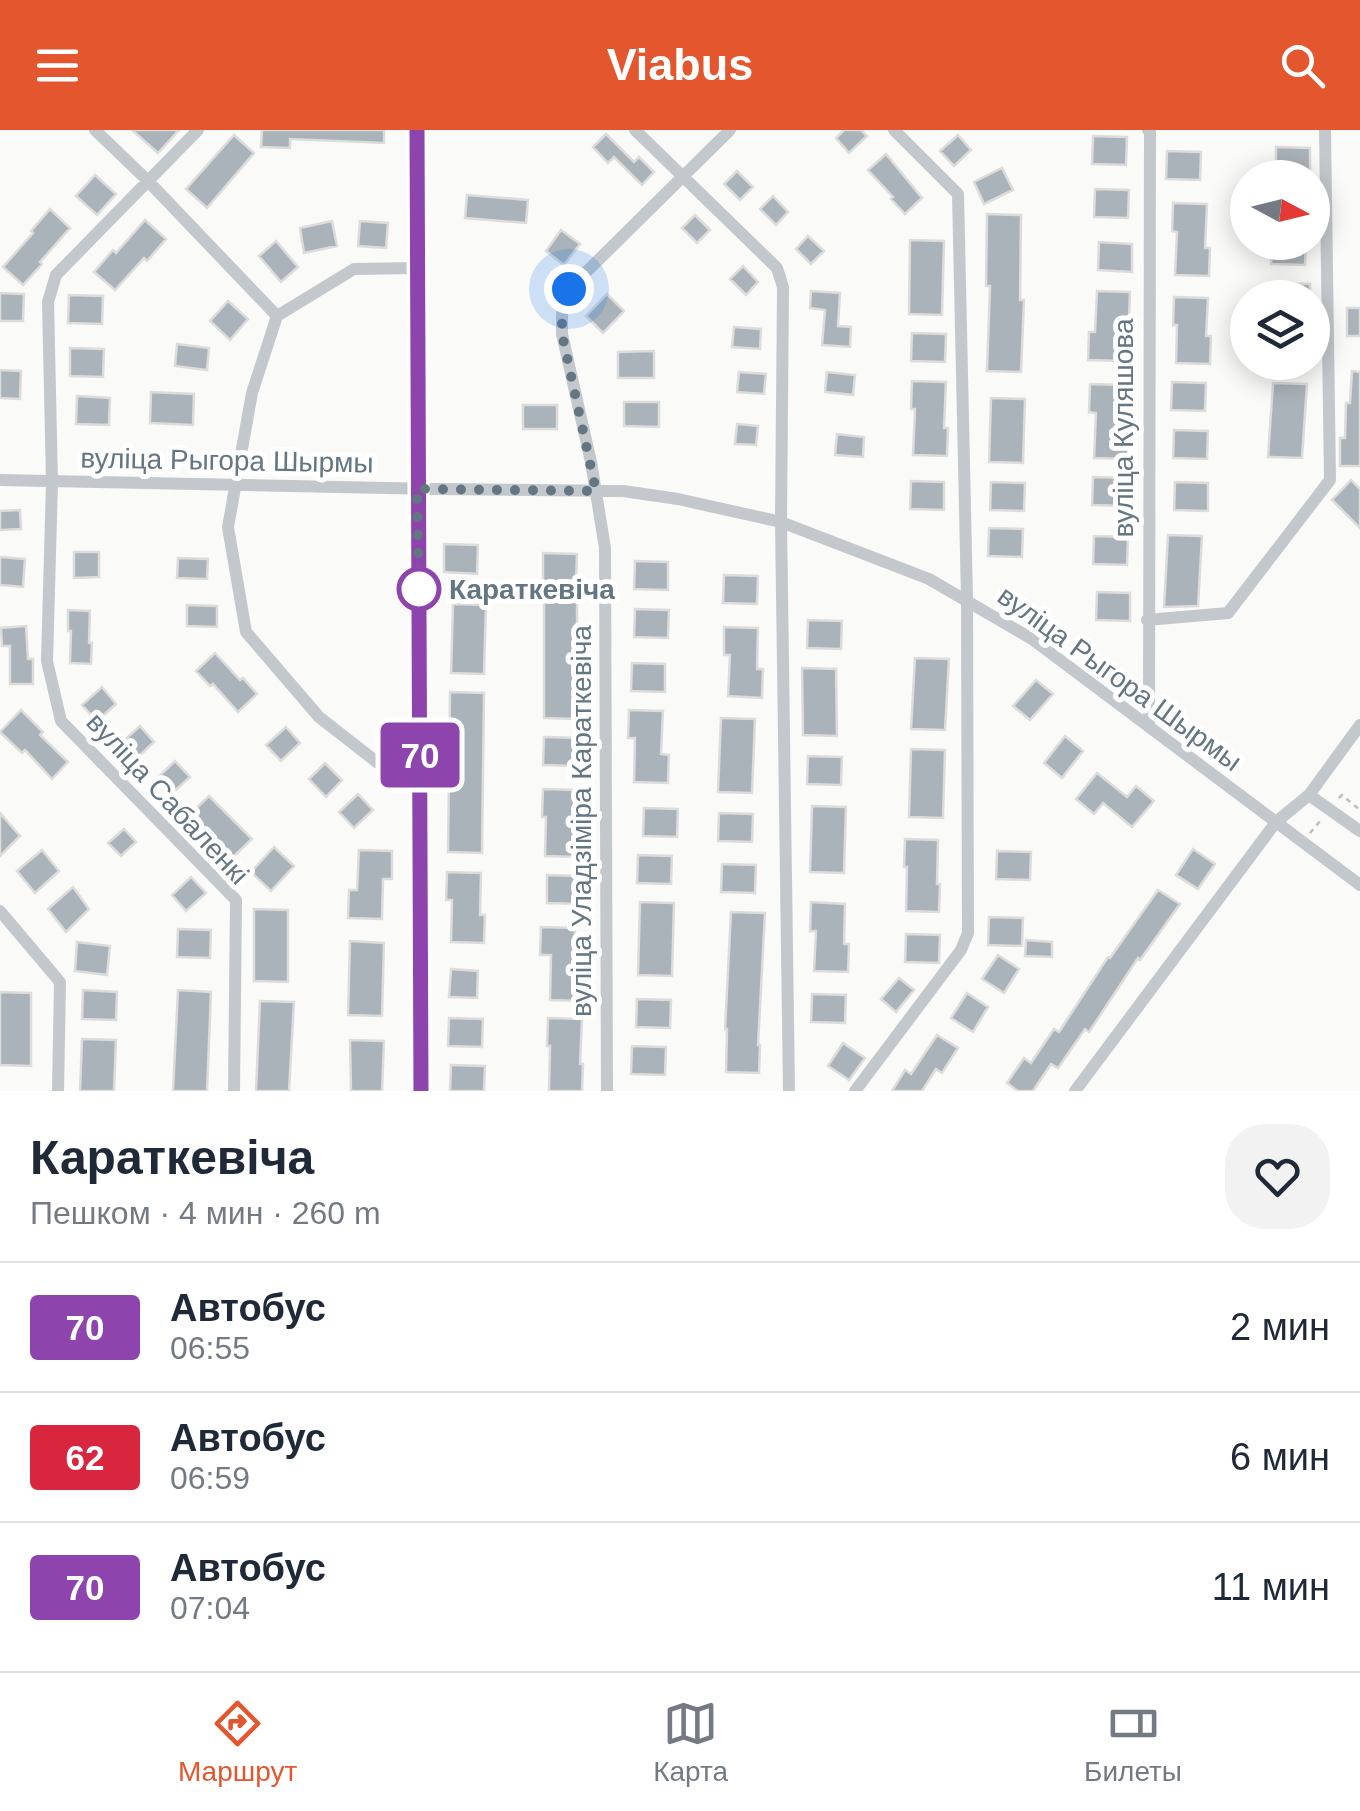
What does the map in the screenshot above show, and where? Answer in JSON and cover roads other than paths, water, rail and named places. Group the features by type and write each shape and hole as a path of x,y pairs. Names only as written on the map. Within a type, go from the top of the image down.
{"street":[{"path":"95,130 277,316"},
{"name":"вуліца Сабаленкі","path":"198,130 56,274 50,288 47,334 52,482 47,662 61,721 236,900 234,1091"},
{"path":"417,130 421,1091"},
{"path":"634,130 777,268 782,287 781,522 789,1091"},
{"path":"682,178 730,130"},
{"path":"855,1091 961,950 968,933 967,599 958,194 894,130"},
{"name":"вуліца Куляшова","path":"1148,130 1148,727"},
{"path":"1147,620 1228,614 1330,480 1326,130"},
{"name":"вуліца Уладзіміра Караткевіча","path":"606,1091 605,548 562,334 562,310 569,289 682,178"},
{"path":"417,268 354,269 277,316 252,393 228,527 246,632 320,717 378,763 420,776"},
{"name":"вуліца Рыгора Шырмы","path":"0,480 623,491 781,522 929,579 1032,639 1360,886"},
{"path":"1075,1091 1276,822 1309,795 1360,725"},
{"path":"1309,795 1360,831"},
{"path":"0,911 60,982 58,1091"}],"place":[{"name":"Караткевіча","path":"419,589"}]}
